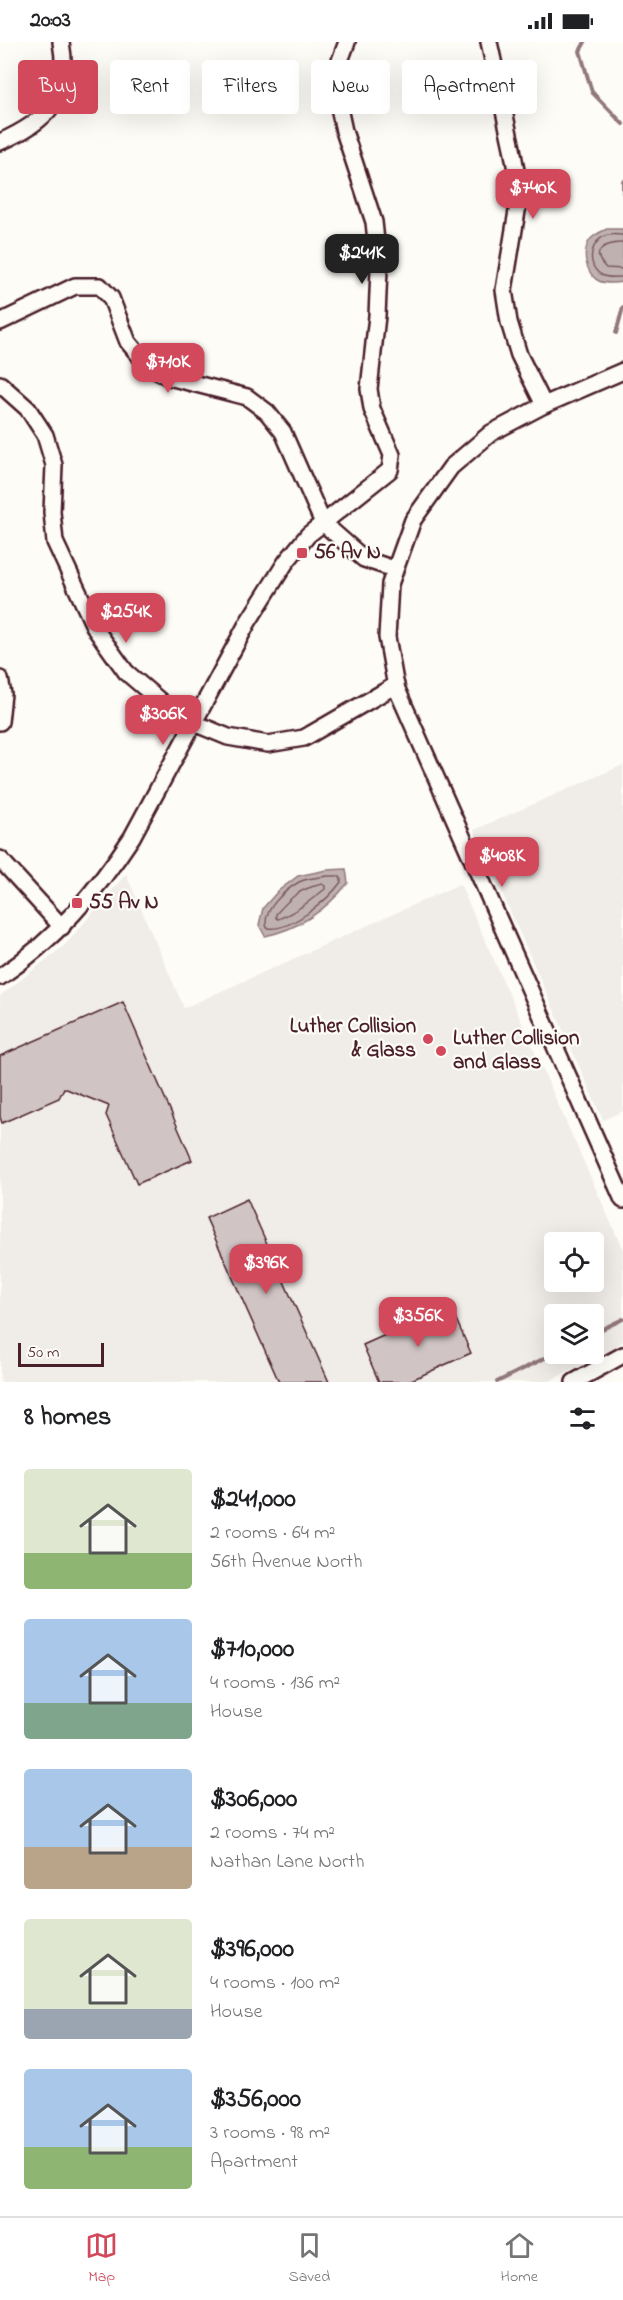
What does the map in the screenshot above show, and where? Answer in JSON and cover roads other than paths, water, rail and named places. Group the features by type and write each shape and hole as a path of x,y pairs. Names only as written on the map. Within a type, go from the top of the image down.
{"street":[{"path":"0,142 34,125 48,112 58,95 64,77 61,42"},
{"path":"0,976 17,965 62,927 89,897 132,837 266,592 286,562 308,536 390,470 392,455 372,409 369,389 378,304 379,269 374,222 344,131 335,89 338,66 347,42"},
{"path":"489,42 520,193 504,290 509,322 519,355 544,405"},
{"path":"0,322 75,286 100,286 111,298 128,342 149,367 169,377 247,397 267,412 283,432 323,523 364,559 394,569"},
{"path":"623,371 544,405 491,433 451,467 413,520 394,569 390,584 387,637 396,685 623,1200"},
{"path":"0,384 28,409 45,435 54,465 52,512 55,542 96,630 126,672 167,707 194,723 228,737 268,744 304,738 396,685"},
{"path":"0,679 3,694 0,722"},
{"path":"0,859 62,927"},
{"path":"574,1382 623,1355"}],"water":[{"path":"607,229 623,229 623,282 599,281 587,266 585,253 590,240"},
{"path":"346,869 348,883 331,902 311,917 289,929 265,936 259,925 263,908 278,891 298,876"}],"waterway":[{"path":"585,42 580,51 592,92 623,124"},
{"path":"623,181 623,193"},
{"path":"616,333 623,307"},
{"path":"604,1328 623,1319"},
{"path":"497,1382 544,1358"}],"place":[{"name":"56 Av N","path":"302,553"},
{"name":"55 Av N","path":"77,903"},
{"name":"Luther Collision & Glass","path":"428,1039"},
{"name":"Luther Collision and Glass","path":"441,1051"}]}
